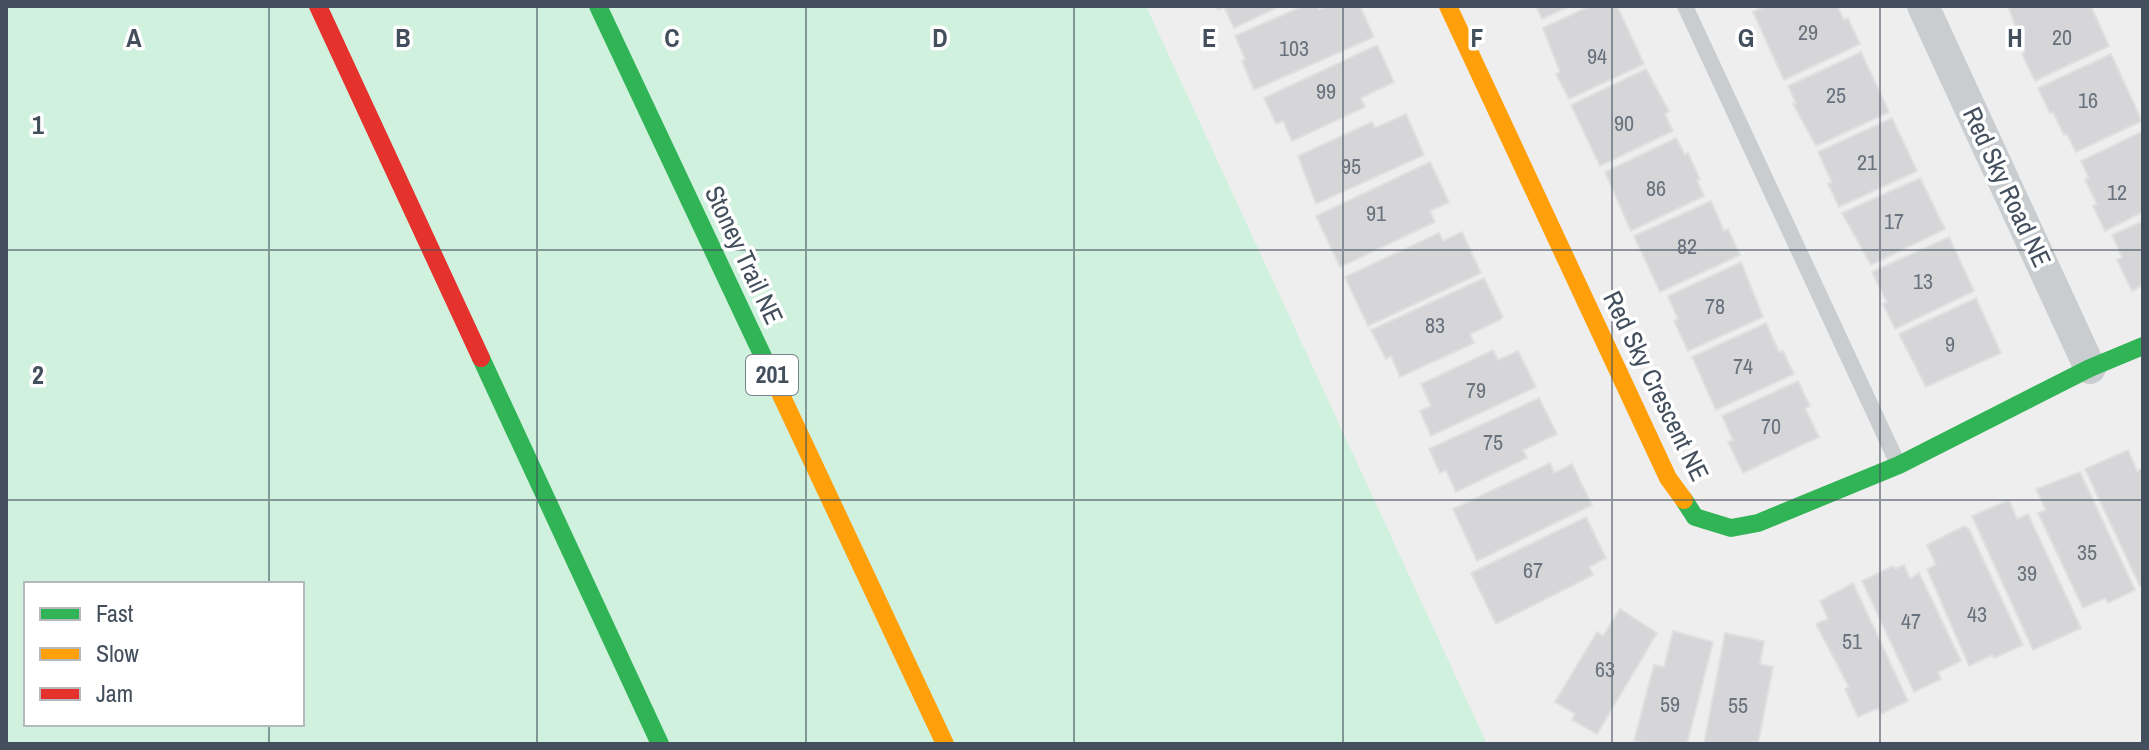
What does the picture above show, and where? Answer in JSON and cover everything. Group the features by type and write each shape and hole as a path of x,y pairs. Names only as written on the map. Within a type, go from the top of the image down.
{"main road":[{"path":"318,6 660,744"},
{"name":"Stoney Trail NE","path":"598,6 945,744"},
{"name":"Red Sky Crescent NE","path":"1448,6 1668,478 1695,517 1731,528 1758,523 1899,465 2090,368 2143,346"},
{"path":"610,637 652,744"}],"street":[{"name":"Red Sky Road NE","path":"1923,6 2090,368"}],"lane":[{"path":"1685,6 1899,465"}],"green space":[{"path":"6,6 1146,6 1487,744 6,744"}],"building":[{"path":"1216,6 1280,6 1234,28 1224,7 1218,10"},
{"path":"1303,6 1317,6 1319,10 1328,6 1360,6 1374,37 1254,90 1235,36"},
{"path":"1536,6 1570,6 1542,19"},
{"path":"1590,6 1617,6 1644,64 1569,99 1556,74 1560,72 1543,28"},
{"path":"1765,6 1837,6 1844,20 1848,18 1860,44 1784,80 1753,12"},
{"path":"2015,6 2091,6 2109,46 2035,81 2022,54 2025,52 2009,9"},
{"path":"1377,45 1394,82 1361,98 1365,107 1292,141 1283,121 1276,124 1264,98"},
{"path":"1861,52 1889,112 1816,146 1793,104 1796,103 1788,86"},
{"path":"2111,54 2142,121 2076,152 2053,112 2050,113 2038,88"},
{"path":"1646,69 1669,111 1665,114 1673,131 1600,166 1571,105"},
{"path":"1406,114 1424,155 1316,204 1298,156 1372,122 1375,128"},
{"path":"1892,118 1917,171 1839,207 1818,152"},
{"path":"2143,131 2143,212 2105,231 2093,206 2097,204 2085,180 2089,178 2081,161"},
{"path":"1676,138 1685,155 1688,153 1704,196 1631,231 1605,172"},
{"path":"1430,162 1449,202 1430,211 1435,222 1340,267 1316,216"},
{"path":"1920,178 1945,229 1871,265 1842,213"},
{"path":"1711,201 1724,231 1728,229 1740,255 1660,292 1634,236"},
{"path":"2143,221 2143,285 2132,291 2117,260 2122,257 2112,235"},
{"path":"1462,232 1481,273 1368,326 1345,277 1439,233 1443,241"},
{"path":"1949,237 1974,291 1895,329 1883,304 1887,302 1872,272"},
{"path":"1741,262 1763,317 1688,351 1674,321 1678,319 1668,296"},
{"path":"1484,278 1503,317 1470,334 1474,343 1400,377 1391,356 1386,359 1371,330"},
{"path":"1976,298 2001,353 1926,387 1899,334"},
{"path":"1766,323 1779,352 1783,351 1794,374 1716,410 1692,357"},
{"path":"1493,350 1498,360 1518,351 1536,387 1431,436 1420,411 1431,406 1421,384"},
{"path":"1798,381 1810,406 1805,408 1819,437 1743,473 1728,442 1733,440 1722,416"},
{"path":"1539,398 1557,434 1523,450 1527,458 1456,492 1446,470 1440,473 1429,449"},
{"path":"2128,450 2137,471 2143,467 2143,585 2140,586 2085,469"},
{"path":"1550,463 1554,473 1572,464 1592,505 1477,561 1453,509"},
{"path":"2080,472 2135,590 2108,603 2105,598 2083,608 2038,513 2046,510 2036,489"},
{"path":"2009,500 2017,519 2028,514 2081,628 2033,650 1972,516"},
{"path":"1586,517 1606,558 1589,567 1593,575 1496,624 1471,573"},
{"path":"1964,526 1969,529 2023,645 1969,666 1927,569 1936,565 1927,545"},
{"path":"1904,565 1910,579 1919,573 1961,661 1938,672 1941,679 1914,692 1862,581 1893,566 1895,569"},
{"path":"1853,583 1908,701 1881,714 1878,708 1858,717 1845,689 1849,687 1816,624 1828,619 1820,601"},
{"path":"1620,609 1657,633 1597,734 1572,720 1575,714 1555,702 1597,632 1603,636"},
{"path":"1673,631 1713,642 1687,744 1634,741 1654,665 1664,667"},
{"path":"1725,633 1764,641 1760,664 1773,667 1758,744 1704,744"}],"traffic: fast":[{"path":"598,6 768,367"},
{"path":"1684,500 1695,517 1731,528 1758,523 1899,465 2090,368 2143,346"},
{"path":"481,358 660,744"}],"traffic: slow":[{"path":"1448,6 1668,478 1684,500"},
{"path":"768,367 945,744"}],"traffic: jam":[{"path":"318,6 481,358"}]}
